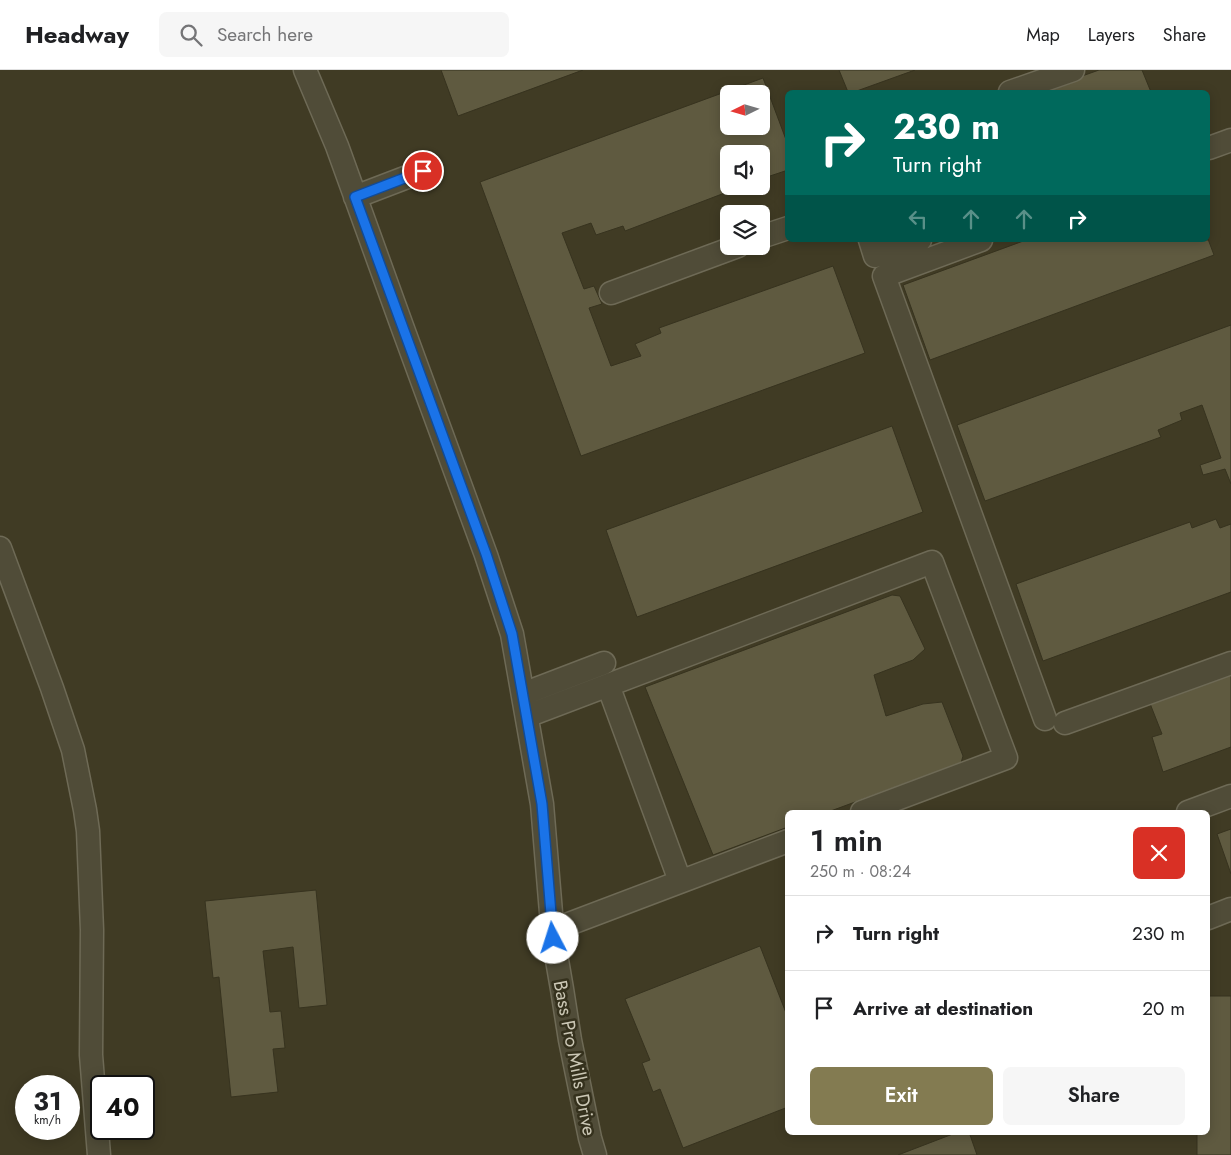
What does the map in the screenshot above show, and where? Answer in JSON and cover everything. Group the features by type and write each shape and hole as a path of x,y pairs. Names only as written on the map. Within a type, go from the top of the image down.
{"street":[{"name":"Bass Pro Mills Drive","path":"305,70 337,146 486,554 512,634 542,804 553,930 570,1040 590,1138 596,1155"},
{"path":"1016,90 1073,70"},
{"path":"1210,152 1231,140"},
{"path":"355,197 423,171"},
{"path":"770,235 785,229"},
{"path":"871,242 875,256 914,242"},
{"path":"976,242 884,276 1055,721 1231,663"},
{"path":"611,293 720,253"},
{"path":"0,548 52,688 72,750 85,810 88,831 92,930 90,1055 99,1155"},
{"path":"527,716 932,562 1006,758 867,810"},
{"path":"523,694 604,663"},
{"path":"608,685 680,882"},
{"path":"1193,810 1231,796"},
{"path":"553,930 785,842"},
{"path":"1210,917 1231,910"}],"building":[{"path":"441,70 583,70 458,116"},
{"path":"839,70 915,70 860,90 847,90"},
{"path":"1099,70 1142,70 1150,90 1043,90"},
{"path":"763,78 766,85 744,85"},
{"path":"720,94 720,135 770,135 770,97 785,137 785,171 770,176 770,145 720,145 720,195 625,231 623,226 596,235 591,223 562,233 584,289 594,286 602,304 589,308 611,366 641,356 635,344 661,333 659,328 833,266 865,353 581,456 480,182"},
{"path":"1021,242 1209,242 1214,255 930,360 903,285"},
{"path":"1231,325 1231,484 1225,469 1203,475 1200,465 1221,458 1202,405 1180,413 1182,420 1158,430 1161,437 985,501 957,425"},
{"path":"892,426 923,512 637,617 606,530"},
{"path":"1216,519 1220,528 1231,524 1231,592 1043,661 1016,584 1190,522 1192,528"},
{"path":"892,595 900,596 925,649 913,660 874,675 886,716 923,704 942,702 963,756 961,763 833,810 785,810 785,828 713,855 645,687"},
{"path":"1231,672 1231,747 1163,772 1152,737 1162,734 1149,701"},
{"path":"1231,829 1231,874 1217,834"},
{"path":"316,890 327,1005 299,1008 293,947 263,951 270,1012 281,1011 285,1048 273,1049 278,1092 231,1097 219,977 213,978 205,901"},
{"path":"760,946 785,1010 785,1108 683,1148 660,1089 653,1092 642,1063 650,1060 625,999"},
{"path":"1210,996 1231,996 1231,1155 1197,1155 1197,1135 1210,1135"},
{"path":"950,1135 970,1135 977,1155 898,1155"}],"route":[{"path":"423,171 355,197 486,554 512,634 542,804 553,938"}]}
